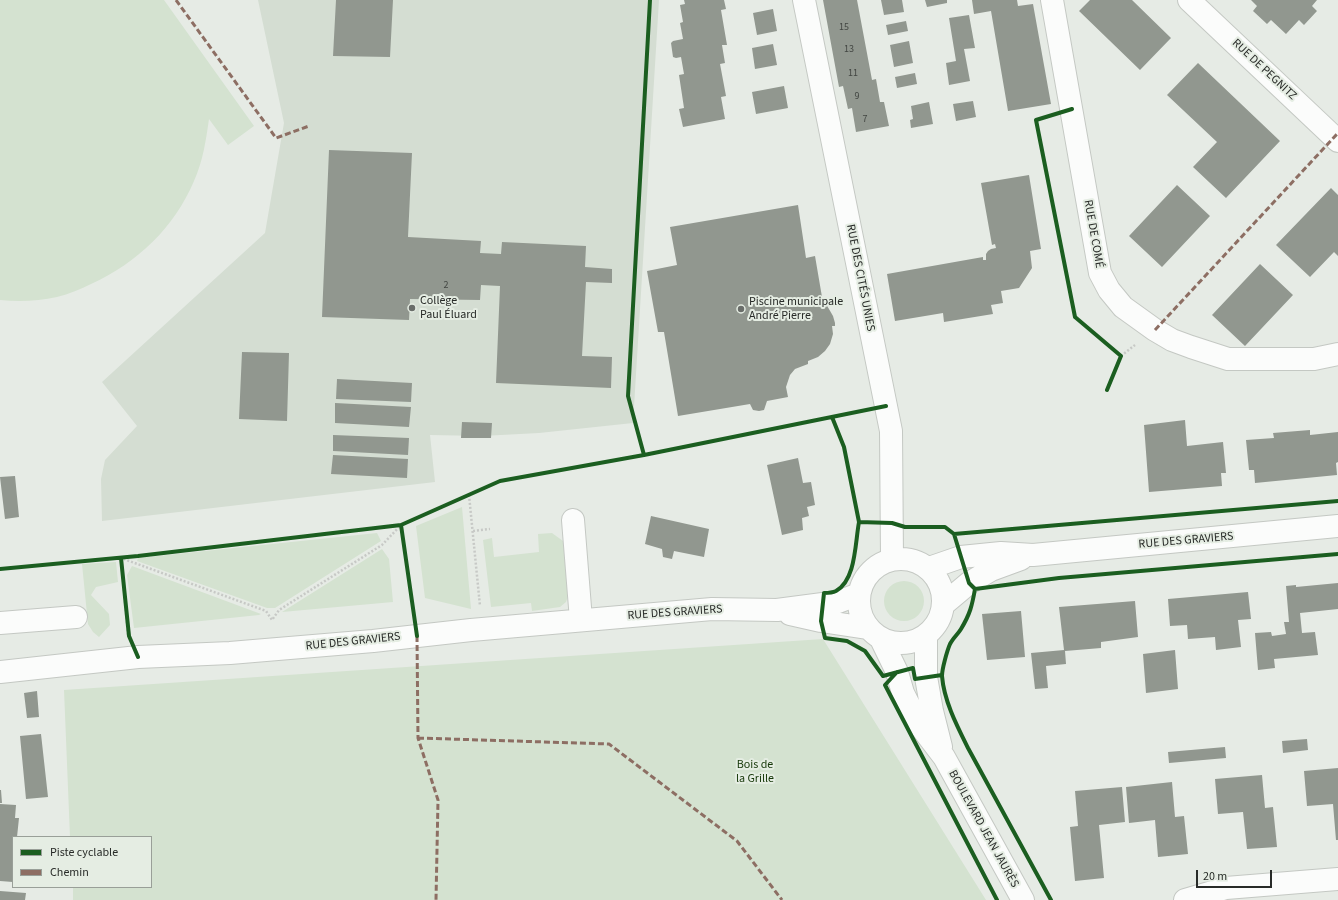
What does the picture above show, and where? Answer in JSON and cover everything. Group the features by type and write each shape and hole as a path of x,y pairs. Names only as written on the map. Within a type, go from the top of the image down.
{"street":[{"name":"RUE DES CITÉS UNIES","path":"804,0 891,431 892,559"},
{"name":"RUE DE COMÉ","path":"1052,0 1100,273 1114,296 1123,307 1172,340 1228,359 1314,359 1338,354"},
{"name":"RUE DE PEGNITZ","path":"1189,0 1338,141"},
{"path":"573,520 581,620"},
{"name":"RUE DES GRAVIERS","path":"929,568 961,556 1001,553 1033,555 1338,526"},
{"name":"RUE DES GRAVIERS","path":"944,604 969,583 991,570 1033,555"},
{"path":"892,559 912,559 929,568 941,584 944,604 938,622 926,636 912,642 896,644 874,634 859,612 859,594 865,578 876,566 892,559"},
{"name":"RUE DES GRAVIERS","path":"0,672 138,658 230,653 373,641 581,620 712,609 777,610 838,602 859,594"},
{"name":"RUE DES GRAVIERS","path":"777,610 874,634"},
{"path":"0,623 76,617"},
{"name":"BOULEVARD JEAN JAURÈS","path":"874,634 897,672 903,693 918,723 944,757 1023,900"},
{"name":"BOULEVARD JEAN JAURÈS","path":"926,636 926,677 932,711 944,757"},
{"path":"1185,900 1338,879"}],"path":[{"path":"644,455 628,396 650,0"},
{"path":"1116,351 1122,356 1119,362"},
{"path":"0,569 121,558 401,525 500,481 644,455 886,406"},
{"path":"469,495 481,612"},
{"path":"121,558 266,611 272,620 279,610 382,545 401,525"},
{"path":"401,525 417,636"},
{"path":"473,531 490,529"},
{"path":"121,558 128,636 138,658"}],"shaded area":[{"name":"Collège Paul Éluard","path":"258,0 659,0 633,423 539,433 482,436 430,435 435,482 102,521 101,479 105,460 137,426 102,382 265,233 284,123"}],"green space":[{"path":"0,0 164,0 254,126 228,145 209,119 204,150 194,181 186,198 165,229 139,255 108,275 87,286 61,296 29,301 0,300"},
{"path":"462,507 471,609 425,598 416,526"},
{"path":"377,533 381,541 275,608 267,608 137,561 138,558"},
{"path":"552,533 563,541 566,547 569,593 566,602 560,607 532,611 531,603 491,607 483,540 492,538 494,557 539,552 538,534"},
{"path":"382,549 389,559 393,602 282,612"},
{"path":"116,562 118,582 96,587 91,595 109,614 110,625 99,637 93,632 88,624 82,564"},
{"path":"132,566 261,614 134,628 127,575"},
{"path":"908,581 915,584 921,590 924,601 923,609 915,618 908,621 900,621 893,618 885,609 884,597 887,590 896,582"},
{"name":"Bois de la Grille","path":"823,639 986,900 73,900 73,888 152,888 152,836 70,836 64,690"}],"building":[{"path":"336,0 393,0 390,57 333,56"},
{"path":"684,0 724,0 726,9 721,10 727,45 722,45 725,63 720,64 726,96 721,97 725,119 683,127 679,109 684,108 679,75 684,74 681,57 673,57 671,43 673,41 683,39 680,23 683,22 680,5 685,4"},
{"path":"823,0 857,0 872,80 876,79 880,102 884,102 889,126 856,132 852,108 848,109 843,86 839,87"},
{"path":"881,0 902,0 904,12 884,15"},
{"path":"925,0 947,0 947,3 927,7"},
{"path":"972,0 1017,0 1018,6 1033,4 1051,104 1008,111 991,11 974,14"},
{"path":"1090,0 1132,0 1171,38 1140,70 1079,11"},
{"path":"1251,0 1317,0 1312,6 1317,11 1304,25 1299,20 1286,34 1271,20 1267,24 1253,11 1257,6"},
{"path":"773,9 777,31 757,35 753,13"},
{"path":"969,15 975,48 964,49 970,81 949,85 946,63 956,61 949,18"},
{"path":"906,21 908,31 888,35 886,25"},
{"path":"909,41 913,63 894,67 890,45"},
{"path":"773,44 777,65 755,69 752,48"},
{"path":"1198,63 1280,141 1226,198 1193,167 1217,142 1167,95"},
{"path":"915,73 917,84 897,88 895,77"},
{"path":"784,86 788,108 756,114 752,92"},
{"path":"973,101 976,117 956,121 953,104"},
{"path":"929,102 933,124 911,128 910,120 913,119 911,106"},
{"path":"329,150 412,153 408,237 481,241 480,253 501,254 502,242 586,246 585,267 612,269 612,283 586,282 582,356 612,357 611,388 496,383 500,286 481,285 480,300 410,299 409,320 322,317"},
{"path":"1029,175 1041,249 1030,251 1032,268 1019,288 1001,291 1003,303 991,305 993,314 944,322 943,313 895,321 887,274 983,257 983,260 986,260 986,254 988,251 996,248 995,244 992,245 981,183"},
{"path":"1177,185 1210,216 1162,267 1129,236"},
{"path":"1331,188 1338,195 1338,256 1334,252 1310,277 1276,245"},
{"name":"Piscine municipale André Pierre","path":"798,205 806,258 815,256 822,297 833,316 835,323 835,326 832,326 833,334 830,344 818,357 808,361 808,364 795,369 790,375 786,387 788,397 767,401 764,410 753,410 750,404 678,416 664,332 658,332 647,271 677,265 670,227"},
{"path":"1260,264 1293,295 1245,346 1212,315"},
{"path":"242,352 289,353 287,421 239,419"},
{"path":"337,379 412,383 411,402 336,399"},
{"path":"335,403 411,407 409,427 335,423"},
{"path":"1185,420 1187,446 1223,442 1226,473 1221,473 1222,486 1149,492 1144,425"},
{"path":"462,422 492,423 491,438 461,438"},
{"path":"1310,430 1310,435 1338,432 1338,462 1336,463 1337,475 1255,483 1254,470 1249,470 1246,440 1274,438 1273,433"},
{"path":"333,435 409,438 408,455 333,451"},
{"path":"333,455 408,459 407,478 331,474"},
{"path":"798,458 803,483 811,482 815,505 807,507 809,516 802,518 803,530 782,535 767,465"},
{"path":"15,476 19,517 5,519 0,477"},
{"path":"651,516 709,529 704,557 674,551 672,559 663,557 662,549 645,544"},
{"path":"1338,583 1338,609 1300,613 1302,633 1315,632 1318,655 1274,659 1275,668 1258,670 1255,633 1271,632 1272,636 1286,634 1284,622 1289,622 1286,586 1296,585 1296,587"},
{"path":"1248,592 1251,619 1238,620 1241,647 1216,650 1215,637 1188,639 1187,625 1170,626 1168,599"},
{"path":"1135,601 1138,637 1101,642 1101,648 1065,651 1066,664 1046,666 1048,688 1035,689 1031,653 1064,650 1059,607"},
{"path":"1021,611 1025,657 987,660 982,614"},
{"path":"1175,650 1178,689 1146,693 1143,654"},
{"path":"37,691 39,717 27,718 24,693"},
{"path":"41,734 48,797 26,799 20,736"},
{"path":"1307,739 1308,750 1283,753 1282,741"},
{"path":"1225,747 1226,758 1169,763 1168,752"},
{"path":"1338,768 1338,840 1336,840 1333,804 1307,806 1304,771"},
{"path":"1262,775 1265,808 1273,807 1277,847 1247,849 1243,812 1218,814 1215,779"},
{"path":"1172,782 1175,817 1184,816 1188,854 1158,857 1155,820 1129,823 1126,787"},
{"path":"1122,787 1125,822 1099,825 1104,878 1075,881 1070,827 1078,826 1075,791"},
{"path":"1,790 2,803 0,803"},
{"path":"0,804 16,805 15,818 19,818 17,836 12,836 12,882 0,881"},
{"path":"0,891 26,893 25,900 0,900"}],"marked path":[{"path":"176,0 276,138 309,126"},
{"path":"1155,330 1338,133"},
{"path":"417,636 418,738 438,800 436,900"},
{"path":"418,738 609,744 737,841 782,900"}],"cycle path":[{"path":"650,0 628,396 644,455 886,406"},
{"path":"1072,109 1036,120 1075,317 1121,356 1107,390"},
{"path":"832,417 844,447 859,522"},
{"path":"417,636 401,525 500,481 644,455"},
{"path":"954,534 1338,501"},
{"path":"942,675 915,679 913,668 883,676 865,651 847,641 825,638 821,621 824,593 832,593 836,591 843,586 847,579 854,560 859,522 892,523 905,527 945,527 954,534 969,583 975,589"},
{"path":"0,569 138,556 401,525"},
{"path":"975,589 1059,578 1338,554"},
{"path":"121,558 129,636 138,657"},
{"path":"975,589 969,614 961,629 950,644 946,655 942,676 945,695 968,748 1051,900"},
{"path":"897,672 885,685 997,900"}],"place":[{"name":"Collège Paul Éluard","path":"412,308"},
{"name":"Piscine municipale André Pierre","path":"741,309"}]}
